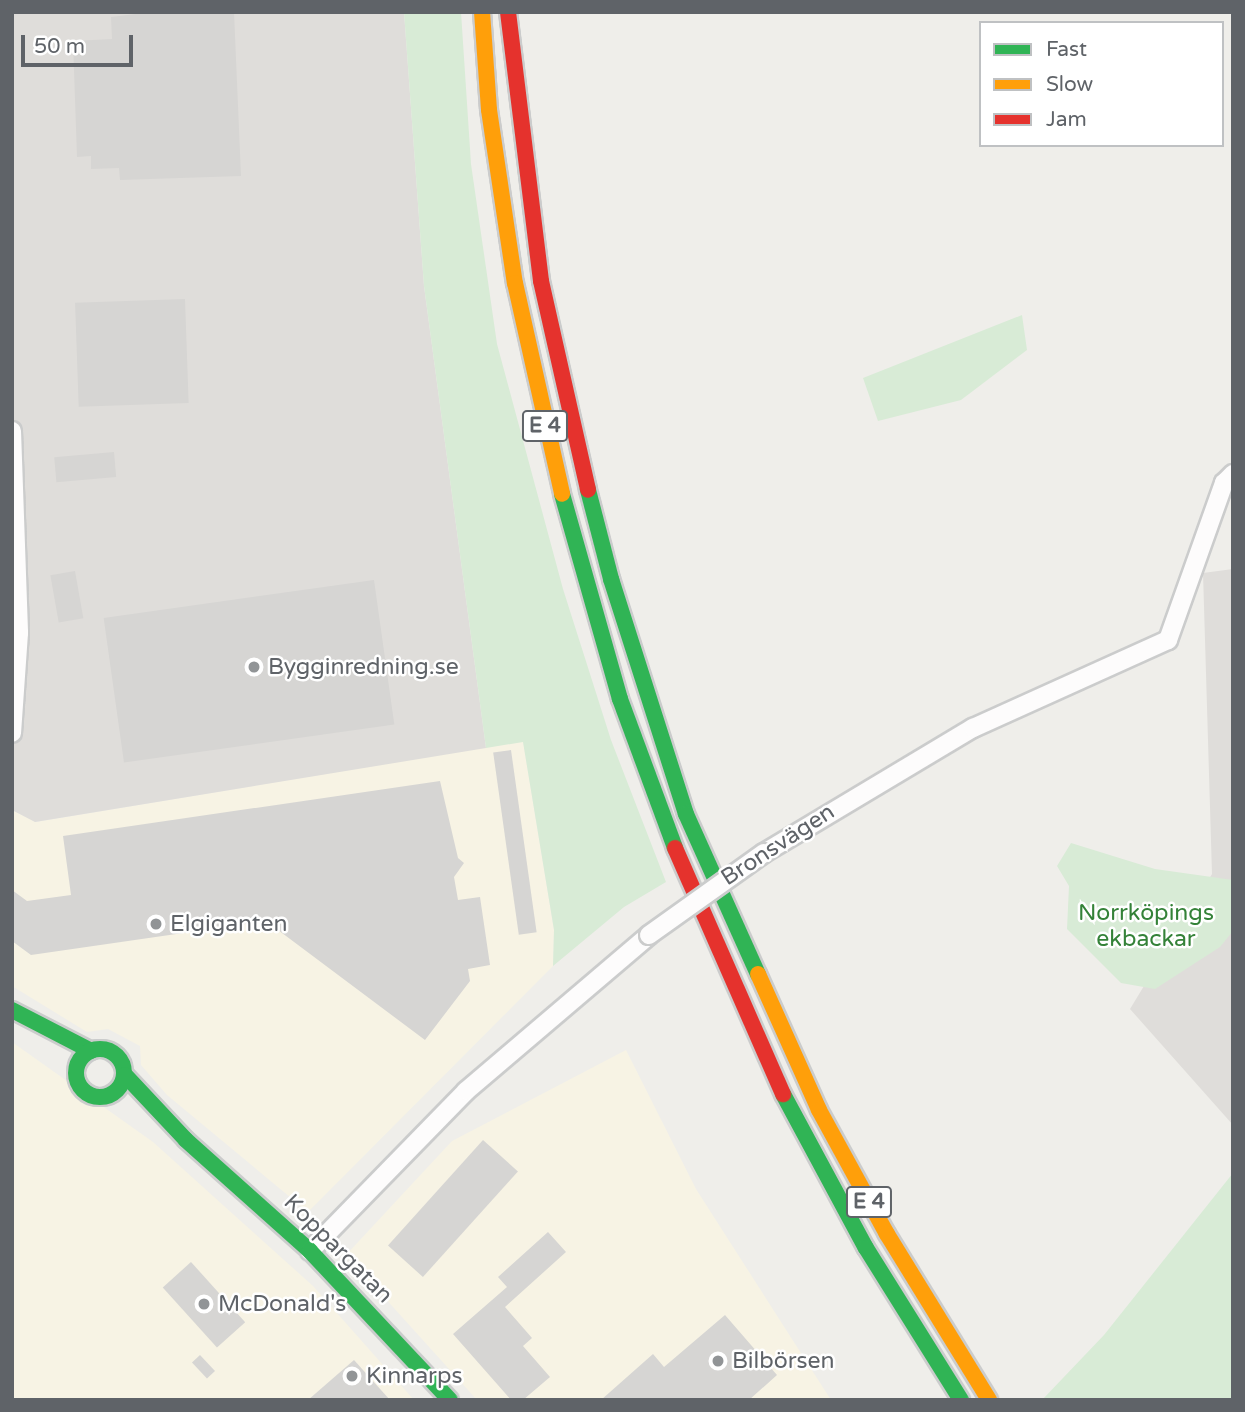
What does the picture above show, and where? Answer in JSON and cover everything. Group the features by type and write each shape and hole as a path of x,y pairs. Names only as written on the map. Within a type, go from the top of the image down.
{"main road":[{"name":"E 4","path":"482,12 489,110 518,295 578,561 620,699 714,942 796,1122 866,1248 961,1400"},
{"name":"E 4","path":"508,12 541,281 569,416 614,591 686,814 819,1110 887,1234 989,1400"},
{"path":"15,1011 91,1051"},
{"path":"15,1011 76,1072 85,1093 108,1097 119,1088 124,1075 116,1055 103,1049 91,1051 80,1059 76,1072"},
{"name":"Koppargatan","path":"124,1075 186,1140 310,1251 450,1400"},
{"name":"Koppargatan","path":"108,1097 186,1140"}],"street":[{"path":"12,430 19,633 12,733"},
{"name":"Bronsvägen","path":"310,1251 466,1090 649,935 764,853 973,728 1168,640 1224,483 1233,474"}],"shaded area":[{"path":"12,12 404,12 424,286 486,748 35,822 12,810"},
{"path":"1233,569 1233,1125 1130,1009 1212,874 1203,573"},
{"path":"523,741 554,930 553,966 308,1212 167,1095 141,1065 140,1046 108,1029 87,1032 12,986 12,810 36,822"},
{"path":"12,1042 153,1142 313,1286 414,1400 12,1400"},
{"path":"626,1050 696,1189 831,1400 477,1400 346,1255 452,1141"}],"green space":[{"path":"404,12 461,12 471,164 497,344 563,589 611,740 666,882 624,907 553,966 554,930 523,742 486,748 424,286"},
{"path":"1022,315 1027,350 961,400 878,421 863,378"},
{"name":"Norrköpings ekbackar","path":"1071,843 1155,869 1233,880 1233,931 1220,947 1155,989 1121,983 1067,929 1069,886 1057,866"},
{"path":"1233,1173 1233,1400 1042,1400 1104,1335"}],"building":[{"path":"152,12 234,12 241,176 120,180 119,168 91,169 91,156 77,157 73,41 112,39 111,17"},
{"path":"185,299 189,403 79,407 75,303"},
{"path":"114,452 116,477 56,482 54,457"},
{"path":"75,571 83,618 59,623 50,575"},
{"path":"374,580 394,725 124,763 104,618"},
{"path":"511,750 537,932 519,935 493,753"},
{"path":"440,781 458,858 464,863 454,877 458,900 480,897 490,965 468,969 470,981 425,1040 266,921 31,955 12,941 12,890 27,901 71,895 63,836"},
{"path":"483,1140 518,1171 423,1277 388,1246"},
{"path":"548,1232 566,1252 505,1307 532,1338 523,1346 550,1377 523,1400 511,1400 453,1334 507,1287 498,1277"},
{"name":"McDonald's","path":"191,1262 245,1322 217,1348 163,1287"},
{"name":"Bilbörsen","path":"725,1315 777,1375 749,1400 601,1400 653,1354 664,1367"},
{"path":"200,1355 215,1371 207,1379 192,1363"},
{"name":"Kinnarps","path":"354,1360 390,1400 308,1400"}],"traffic: fast":[{"path":"588,490 611,579 686,814 758,974"},
{"path":"562,494 620,699 675,848"},
{"path":"12,1010 91,1051"},
{"path":"100,1049 117,1056 124,1073 117,1090 100,1097 83,1090 76,1073 83,1056 100,1049"},
{"path":"125,1075 186,1140 310,1251 450,1400"},
{"path":"783,1094 866,1248 961,1400"}],"traffic: slow":[{"path":"482,12 489,110 515,283 562,494"},
{"path":"758,974 819,1110 887,1234 989,1400"}],"traffic: jam":[{"path":"508,12 541,281 588,490"},
{"path":"675,848 783,1094"}],"place":[{"name":"Bygginredning.se","path":"254,667"},
{"name":"Elgiganten","path":"156,924"},
{"name":"McDonald's","path":"204,1304"},
{"name":"Bilbörsen","path":"718,1361"},
{"name":"Kinnarps","path":"352,1376"}]}
